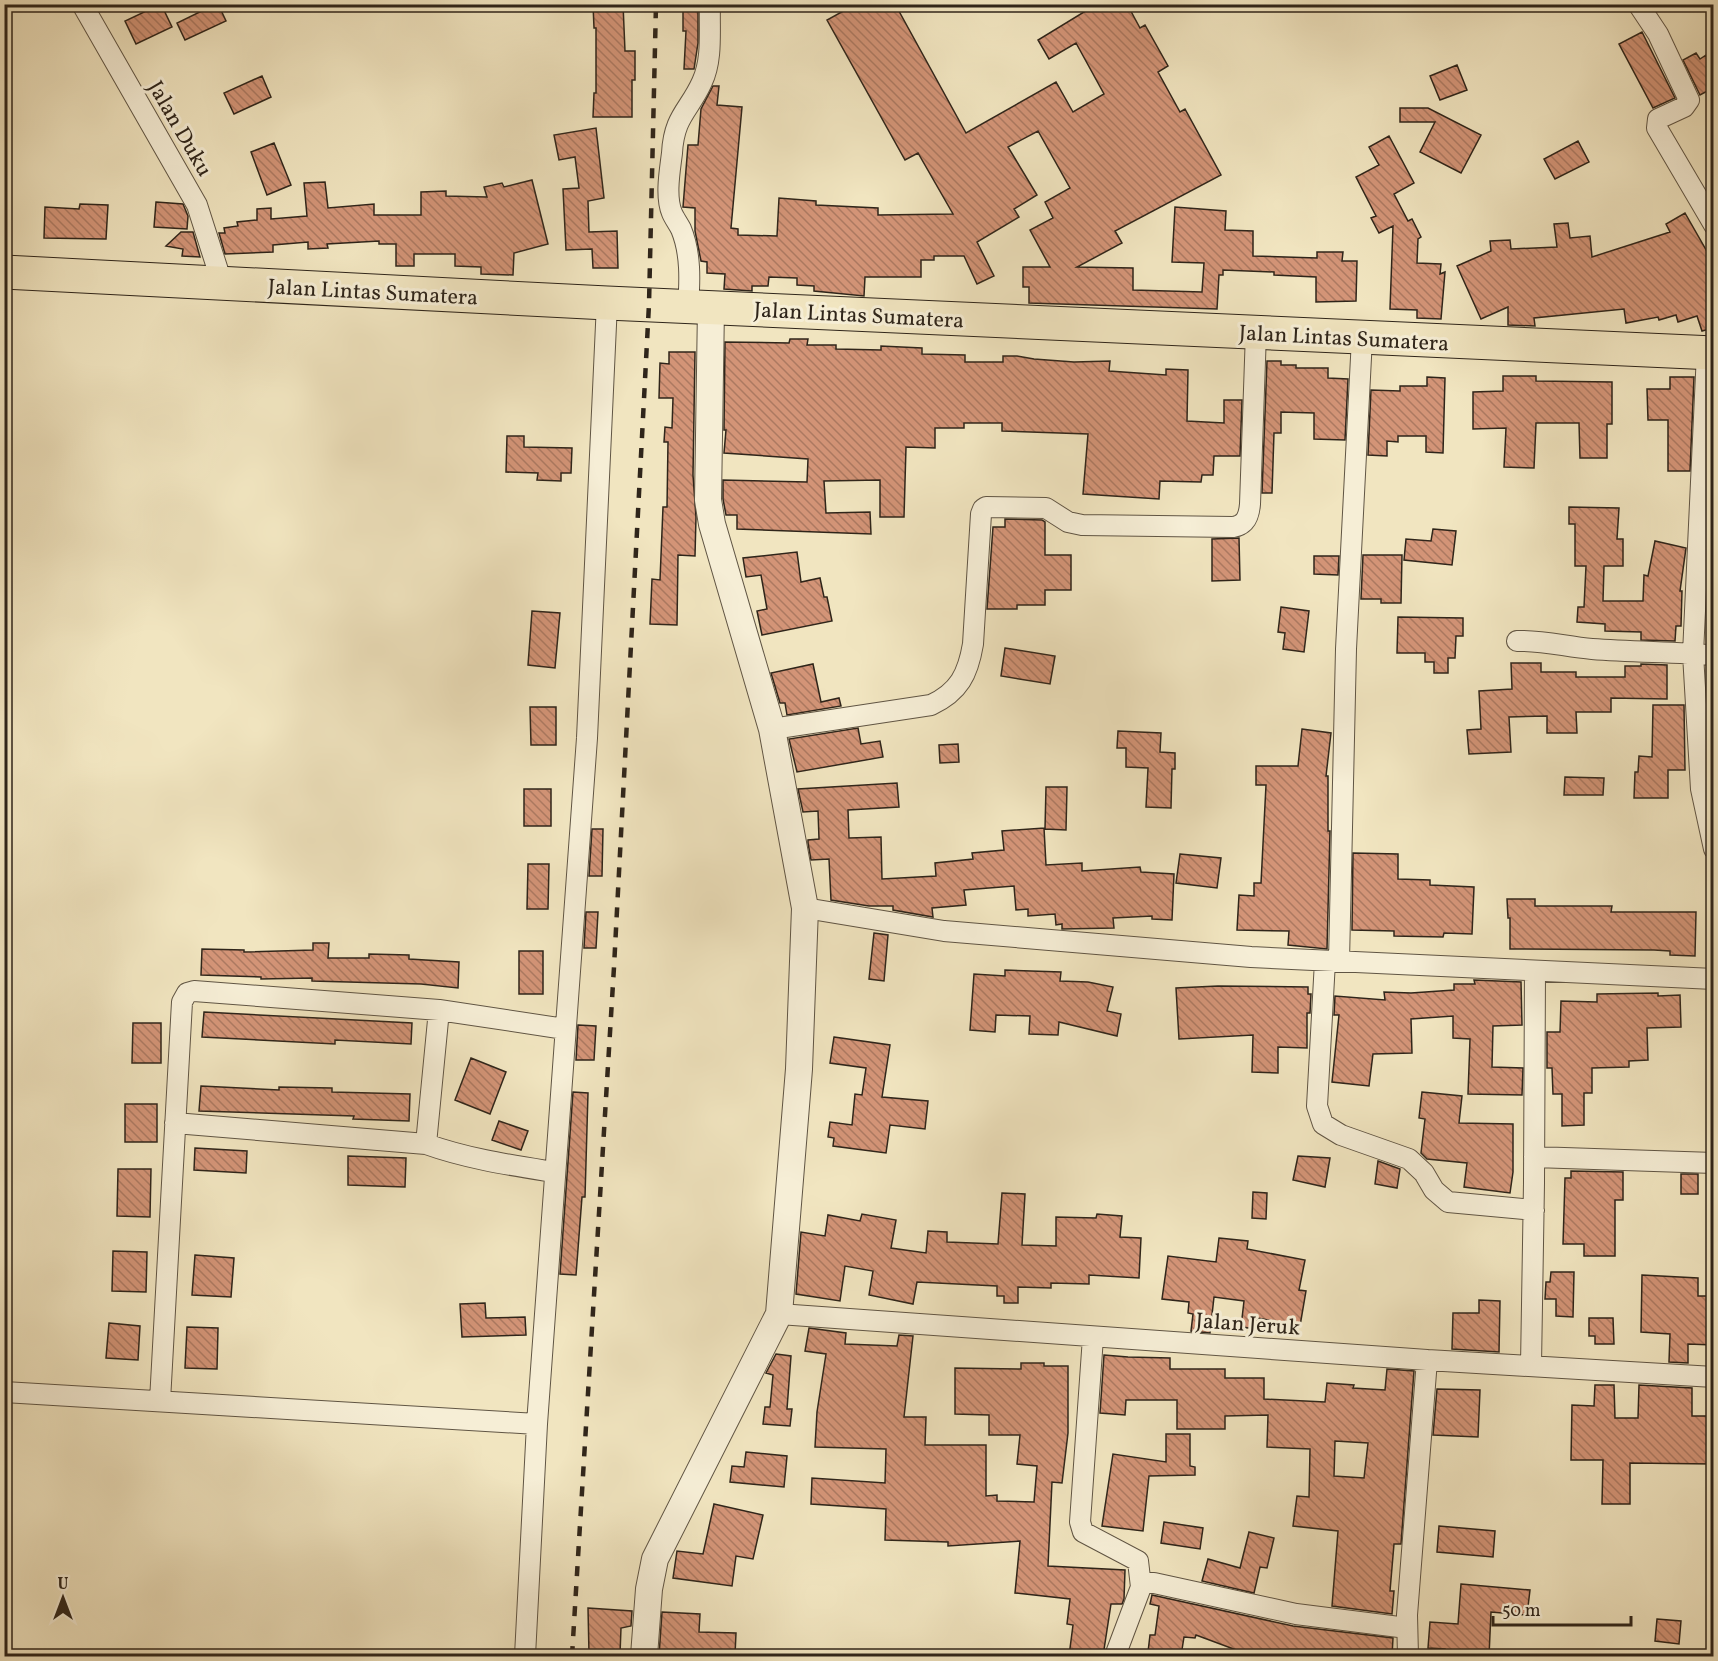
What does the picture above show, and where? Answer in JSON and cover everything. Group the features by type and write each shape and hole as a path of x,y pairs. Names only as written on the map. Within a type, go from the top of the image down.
{"highway":[{"name":"Jalan Lintas Sumatera","path":"4,273 1710,353"}],"street":[{"name":"Jalan Duku","path":"82,4 197,205 222,283"},
{"path":"644,1656 649,1589 655,1559 779,1314 799,1069 806,919 772,729 712,524 708,500 700,307 689,277 688,254 681,230 671,212 673,136 681,116 702,82 708,63 710,4"},
{"path":"1638,4 1658,34 1689,100 1684,107 1658,120 1657,128 1713,225"},
{"path":"525,1656 537,1424 554,1172 587,738 607,303"},
{"path":"772,729 931,705 945,698 958,686 971,661 981,514 986,507 1046,508 1068,522 1082,525 1240,526 1249,514 1250,504 1256,332"},
{"path":"1362,338 1332,961 1317,1106 1323,1124 1341,1135 1409,1159 1424,1173 1434,1190 1448,1202 1534,1210"},
{"path":"1710,353 1693,654 1705,704 1701,789 1713,849"},
{"path":"1517,641 1648,653 1713,655"},
{"path":"805,908 944,931 1251,957 1713,980"},
{"path":"1531,1365 1535,971"},
{"path":"160,1401 183,1002 187,993 205,992 439,1010 565,1029"},
{"path":"426,1144 439,1010"},
{"path":"176,1123 426,1144 454,1154 554,1172"},
{"path":"1534,1157 1713,1162"},
{"name":"Jalan Jeruk","path":"779,1314 1427,1360 1713,1377"},
{"path":"1093,1336 1080,1522 1083,1532 1138,1561 1141,1587"},
{"path":"1408,1656 1407,1628 1427,1360"},
{"path":"4,1392 537,1424"},
{"path":"1115,1656 1141,1587 1145,1583 1154,1582 1296,1614 1407,1628"}],"building":[{"path":"161,4 172,27 136,44 125,21"},
{"path":"216,4 226,21 185,40 177,23"},
{"path":"593,4 623,4 625,51 635,51 632,117 593,117 594,93 596,93 596,28 594,28"},
{"path":"683,4 698,4 698,43 694,69 684,69 686,31 683,31"},
{"path":"856,4 895,4 966,133 1056,82 1073,112 1104,94 1076,43 1049,59 1038,40 1097,4 1127,4 1140,28 1145,25 1168,66 1158,72 1180,112 1185,109 1221,175 1115,231 1122,243 1077,267 1133,268 1133,290 1202,292 1204,263 1172,262 1175,207 1226,211 1225,230 1253,231 1253,256 1317,258 1317,252 1343,252 1342,261 1357,261 1356,301 1316,302 1316,277 1274,275 1274,272 1223,270 1223,275 1219,275 1217,309 1029,303 1029,287 1023,287 1023,267 1050,267 1030,230 1053,218 1045,202 1070,188 1038,131 1008,147 1037,195 1014,209 1019,217 977,242 994,276 977,284 964,256 934,256 934,260 921,260 921,277 865,277 864,296 814,291 814,286 797,285 797,278 769,277 768,286 752,286 752,291 724,289 725,274 707,273 707,262 701,261 695,231 695,208 683,207 688,145 698,145 701,109 713,86 719,86 717,105 742,107 731,228 738,229 738,235 777,236 779,198 816,201 816,205 878,208 878,215 953,214 918,153 905,160 827,20"},
{"path":"1642,32 1675,98 1653,108 1619,44"},
{"path":"1696,53 1700,59 1706,55 1713,70 1713,88 1700,95 1683,60"},
{"path":"1457,65 1467,90 1440,100 1430,76"},
{"path":"262,76 271,97 234,114 224,93"},
{"path":"1400,108 1428,108 1481,135 1461,173 1420,152 1435,122 1400,122"},
{"path":"596,128 604,198 588,201 589,232 617,231 618,268 593,268 592,249 566,250 563,189 579,188 575,157 559,160 554,135"},
{"path":"1389,136 1414,183 1394,194 1408,221 1412,219 1421,237 1418,239 1417,263 1441,264 1440,274 1445,272 1441,319 1417,318 1417,310 1390,309 1393,226 1379,233 1371,218 1376,216 1356,177 1379,165 1369,147"},
{"path":"1578,141 1589,162 1555,179 1544,159"},
{"path":"274,143 291,185 267,195 251,152"},
{"path":"532,180 548,244 514,253 513,275 481,274 481,267 455,266 455,254 414,254 414,266 396,266 396,244 379,244 379,241 327,244 328,248 308,249 308,242 273,245 273,252 225,254 219,233 225,233 224,228 238,226 237,222 257,220 257,209 271,208 271,219 307,216 304,183 325,182 328,208 374,204 374,215 421,215 421,192 446,191 446,196 487,197 484,187 502,183 504,187"},
{"path":"156,202 183,204 188,216 187,229 154,227"},
{"path":"80,204 108,205 106,239 44,238 45,207 79,209"},
{"path":"1685,213 1713,262 1713,328 1702,331 1697,316 1678,322 1676,315 1659,320 1658,317 1626,323 1624,309 1534,318 1535,326 1508,325 1508,307 1481,319 1457,266 1491,251 1490,241 1510,240 1511,249 1557,247 1554,224 1568,223 1570,238 1590,236 1592,257 1670,232 1666,224"},
{"path":"181,232 193,232 200,257 182,256 183,249 166,246"},
{"path":"790,339 808,339 807,345 836,345 836,349 881,350 881,346 922,348 922,354 965,355 965,362 1003,362 1003,356 1017,356 1074,362 1110,361 1109,371 1166,375 1166,369 1188,370 1187,421 1224,423 1224,400 1242,400 1240,456 1214,456 1213,475 1202,475 1201,482 1160,481 1159,499 1083,494 1088,434 1002,431 1002,423 964,423 964,428 935,428 935,448 906,447 904,517 880,517 880,480 824,481 826,513 870,512 871,534 737,529 737,515 726,515 723,480 807,482 808,459 724,453 725,342 789,343"},
{"path":"669,352 695,352 693,475 696,517 695,556 678,555 677,625 650,624 652,579 660,580 663,507 667,507 668,442 664,442 665,427 672,428 673,398 659,398 660,363 669,364"},
{"path":"1267,361 1281,361 1281,365 1296,365 1296,368 1328,368 1328,378 1348,379 1345,440 1314,439 1314,413 1281,412 1281,433 1274,433 1272,493 1262,493"},
{"path":"1503,376 1536,376 1536,381 1612,382 1612,424 1607,424 1607,458 1580,458 1579,423 1536,423 1534,468 1504,467 1506,428 1473,429 1473,392 1503,391"},
{"path":"1427,377 1445,378 1443,453 1426,452 1426,436 1398,436 1398,442 1387,441 1387,456 1368,455 1371,390 1400,391 1400,386 1427,386"},
{"path":"1670,377 1694,377 1690,471 1668,471 1668,420 1648,420 1647,389 1670,389"},
{"path":"507,436 524,436 524,447 572,448 571,473 561,473 561,481 537,480 538,473 506,472"},
{"path":"1569,507 1619,508 1617,539 1623,539 1623,566 1604,566 1603,601 1643,601 1644,575 1648,576 1655,541 1686,548 1680,591 1682,591 1681,626 1676,626 1675,641 1641,640 1641,632 1605,631 1605,624 1577,622 1578,607 1584,607 1586,566 1575,566 1575,524 1569,524"},
{"path":"1005,519 1045,522 1045,555 1071,555 1071,590 1045,590 1045,605 1017,605 1017,609 987,609 993,527 1005,527"},
{"path":"1433,529 1456,531 1452,565 1404,560 1406,539 1431,541"},
{"path":"1239,538 1240,580 1212,581 1212,539"},
{"path":"797,552 801,582 820,578 832,621 762,635 757,611 767,609 761,575 746,577 743,558"},
{"path":"1363,555 1402,555 1401,603 1381,603 1381,599 1361,599"},
{"path":"1314,556 1339,556 1338,575 1314,574"},
{"path":"1281,607 1309,611 1304,652 1283,649 1285,633 1278,632"},
{"path":"532,611 560,613 555,668 528,665"},
{"path":"1398,617 1463,618 1463,636 1456,636 1455,658 1448,658 1448,673 1434,673 1434,662 1425,662 1425,653 1397,653"},
{"path":"1005,648 1055,656 1050,684 1001,676"},
{"path":"1511,663 1541,663 1541,672 1576,672 1576,677 1625,677 1625,666 1667,665 1667,699 1611,698 1611,712 1576,712 1577,733 1547,733 1547,716 1509,717 1511,752 1469,754 1467,730 1481,729 1479,691 1512,689"},
{"path":"813,664 821,702 839,698 841,706 787,715 785,703 780,703 771,673"},
{"path":"1653,705 1684,705 1685,770 1668,770 1668,798 1634,798 1635,772 1638,772 1639,756 1652,757"},
{"path":"530,707 556,707 556,745 531,745"},
{"path":"858,728 861,744 880,741 883,757 797,772 789,739"},
{"path":"1302,729 1331,733 1326,776 1328,776 1328,831 1330,831 1327,949 1288,945 1289,931 1237,930 1239,895 1254,896 1254,883 1261,883 1266,785 1256,785 1256,766 1298,766"},
{"path":"1118,731 1161,733 1160,752 1175,753 1175,769 1172,769 1171,808 1146,807 1148,768 1126,767 1126,748 1117,748"},
{"path":"958,744 959,762 940,763 939,745"},
{"path":"1565,777 1604,778 1603,795 1564,795"},
{"path":"897,783 899,807 848,810 849,838 881,837 882,879 936,876 935,863 973,859 972,853 1004,850 1002,831 1044,828 1046,865 1082,863 1082,871 1140,867 1141,872 1174,874 1172,920 1152,919 1152,916 1113,918 1114,928 1062,929 1062,924 1056,925 1055,914 1028,916 1028,909 1016,910 1014,886 964,890 966,905 932,908 933,917 893,910 893,906 869,906 831,900 829,859 811,860 808,843 808,840 819,839 818,811 803,812 798,789"},
{"path":"1046,787 1067,787 1066,830 1045,829"},
{"path":"524,789 551,789 551,826 524,826"},
{"path":"592,829 603,829 602,876 589,876"},
{"path":"1353,853 1398,854 1398,879 1430,880 1430,885 1474,887 1472,934 1444,933 1443,937 1394,936 1394,931 1352,930"},
{"path":"1180,854 1221,858 1217,888 1176,883"},
{"path":"528,864 549,864 548,909 527,909"},
{"path":"1507,899 1535,899 1535,906 1612,906 1611,912 1696,912 1695,956 1670,955 1670,951 1654,950 1510,949 1510,918 1508,918"},
{"path":"586,912 598,912 596,948 584,948"},
{"path":"874,933 888,935 884,981 869,979"},
{"path":"313,943 329,943 328,958 369,958 369,954 409,955 409,959 459,962 458,988 421,984 312,981 312,978 261,979 261,977 201,975 202,949 244,950 244,952 313,950"},
{"path":"519,951 543,951 543,994 519,994"},
{"path":"1005,970 1061,972 1060,981 1088,982 1113,987 1107,1011 1121,1014 1117,1036 1059,1022 1058,1035 1029,1034 1030,1016 996,1015 995,1032 970,1030 974,974 1005,976"},
{"path":"1474,980 1521,982 1522,1025 1493,1026 1492,1067 1523,1068 1522,1095 1468,1094 1470,1039 1453,1038 1453,1016 1411,1019 1412,1053 1373,1054 1369,1086 1332,1082 1339,1015 1334,1015 1335,996 1385,1000 1384,992 1454,990 1454,984 1475,984"},
{"path":"1308,987 1308,994 1311,994 1310,1013 1307,1013 1307,1048 1278,1047 1278,1073 1252,1072 1253,1035 1179,1039 1176,988"},
{"path":"1658,993 1658,996 1680,995 1681,1027 1647,1028 1648,1060 1629,1061 1629,1067 1592,1068 1592,1093 1584,1093 1584,1125 1562,1126 1562,1094 1553,1094 1552,1068 1547,1068 1547,1032 1560,1032 1561,1001 1597,1002 1597,994"},
{"path":"204,1012 412,1023 411,1044 335,1040 335,1044 202,1037"},
{"path":"133,1023 161,1023 161,1063 132,1063"},
{"path":"578,1025 596,1026 594,1060 576,1060"},
{"path":"834,1037 890,1045 882,1097 928,1101 925,1129 890,1125 886,1153 833,1146 834,1138 828,1137 830,1122 852,1125 855,1094 862,1095 866,1068 830,1063"},
{"path":"471,1058 506,1072 490,1114 455,1100"},
{"path":"201,1086 279,1090 279,1087 332,1088 332,1092 410,1094 409,1121 353,1119 354,1116 199,1111"},
{"path":"573,1092 588,1093 585,1197 582,1197 576,1275 560,1274"},
{"path":"1422,1092 1462,1096 1459,1123 1513,1124 1513,1172 1510,1193 1464,1187 1467,1163 1427,1159 1421,1153 1425,1119 1419,1118"},
{"path":"125,1104 157,1104 157,1142 125,1142"},
{"path":"499,1121 528,1131 521,1150 492,1140"},
{"path":"195,1148 247,1151 246,1173 194,1170"},
{"path":"348,1156 406,1158 405,1187 348,1185"},
{"path":"1298,1156 1330,1158 1325,1187 1293,1180"},
{"path":"1378,1161 1400,1169 1397,1188 1375,1184"},
{"path":"118,1169 151,1169 150,1217 117,1216"},
{"path":"1571,1171 1623,1172 1623,1200 1615,1200 1615,1256 1584,1256 1584,1244 1563,1244 1565,1178 1571,1178"},
{"path":"1681,1174 1698,1174 1698,1194 1681,1194"},
{"path":"1253,1192 1267,1193 1266,1219 1252,1218"},
{"path":"1002,1193 1025,1194 1022,1245 1056,1246 1056,1217 1096,1218 1097,1214 1122,1216 1120,1237 1141,1238 1139,1278 1089,1275 1089,1284 1051,1283 1051,1288 1018,1287 1018,1303 1004,1303 1004,1296 997,1296 997,1286 917,1282 913,1304 869,1295 873,1271 845,1266 840,1301 796,1294 801,1232 825,1236 828,1215 860,1221 862,1214 896,1220 891,1248 926,1253 928,1231 947,1232 947,1242 998,1244"},
{"path":"1219,1238 1248,1241 1247,1249 1305,1260 1299,1290 1306,1291 1300,1326 1257,1318 1256,1329 1241,1327 1244,1301 1214,1297 1210,1333 1191,1331 1193,1314 1188,1313 1189,1302 1162,1299 1168,1256 1216,1262"},
{"path":"113,1251 147,1252 146,1292 112,1291"},
{"path":"195,1255 234,1258 231,1297 192,1295"},
{"path":"1551,1272 1574,1272 1573,1317 1556,1316 1556,1299 1545,1299 1546,1282 1550,1282"},
{"path":"1642,1275 1698,1278 1698,1296 1713,1296 1713,1345 1688,1344 1688,1363 1669,1362 1670,1334 1641,1332"},
{"path":"1479,1300 1500,1301 1499,1352 1452,1349 1453,1313 1479,1313"},
{"path":"485,1303 486,1318 525,1317 526,1335 462,1337 460,1304"},
{"path":"1589,1318 1613,1318 1614,1344 1595,1344 1595,1336 1589,1336"},
{"path":"109,1323 140,1326 138,1360 106,1358"},
{"path":"187,1327 218,1328 217,1369 185,1368"},
{"path":"809,1328 846,1333 845,1344 897,1346 899,1335 913,1336 904,1417 926,1417 925,1445 986,1445 986,1496 997,1495 997,1501 1034,1502 1037,1466 1017,1464 1020,1435 989,1435 989,1415 955,1414 955,1368 1021,1369 1021,1363 1068,1366 1068,1433 1062,1483 1052,1482 1048,1566 1125,1570 1124,1599 1122,1604 1111,1604 1103,1656 1069,1656 1073,1625 1067,1624 1070,1599 1015,1593 1020,1541 948,1546 948,1542 885,1540 886,1509 811,1504 812,1478 885,1483 886,1449 815,1447 817,1412 826,1354 805,1351"},
{"path":"776,1354 791,1356 787,1409 792,1409 790,1426 763,1424 765,1407 770,1407 773,1375 766,1373"},
{"path":"1104,1355 1170,1358 1170,1369 1225,1369 1225,1378 1264,1378 1264,1399 1325,1402 1327,1383 1354,1385 1353,1388 1385,1390 1387,1369 1414,1371 1401,1544 1394,1544 1390,1591 1394,1591 1392,1614 1332,1606 1338,1531 1293,1526 1297,1496 1309,1497 1310,1449 1267,1447 1268,1415 1225,1416 1225,1429 1177,1429 1177,1400 1126,1400 1125,1415 1100,1413","holes":["1335,1441 1368,1443 1364,1478 1334,1476"]},
{"path":"1595,1385 1614,1385 1615,1418 1638,1418 1639,1385 1692,1388 1692,1416 1713,1416 1713,1464 1630,1463 1630,1504 1602,1504 1603,1460 1571,1460 1572,1405 1594,1406"},
{"path":"1437,1389 1480,1390 1478,1437 1433,1435"},
{"path":"1166,1434 1190,1434 1190,1466 1195,1467 1195,1475 1149,1476 1143,1531 1102,1526 1113,1454 1166,1462"},
{"path":"746,1452 787,1456 784,1487 730,1482 732,1466 744,1467"},
{"path":"714,1504 763,1515 753,1559 736,1556 732,1586 673,1578 677,1551 703,1554"},
{"path":"1164,1522 1203,1528 1200,1549 1161,1543"},
{"path":"1439,1526 1495,1531 1493,1557 1437,1552"},
{"path":"1249,1532 1274,1538 1267,1568 1260,1567 1254,1593 1202,1581 1208,1559 1240,1568"},
{"path":"1461,1584 1530,1590 1527,1615 1491,1612 1489,1656 1444,1656 1445,1649 1428,1648 1430,1622 1458,1624"},
{"path":"1152,1595 1293,1626 1393,1638 1392,1656 1238,1656 1239,1651 1196,1635 1195,1638 1184,1637 1181,1656 1148,1652 1150,1635 1155,1635 1159,1606 1150,1604"},
{"path":"588,1608 632,1611 631,1626 621,1628 620,1654 589,1654"},
{"path":"662,1612 700,1614 699,1632 736,1633 735,1655 659,1656"},
{"path":"1657,1619 1681,1621 1679,1644 1655,1641"}],"railway":[{"path":"572,1656 614,967 649,304 656,4"}]}
